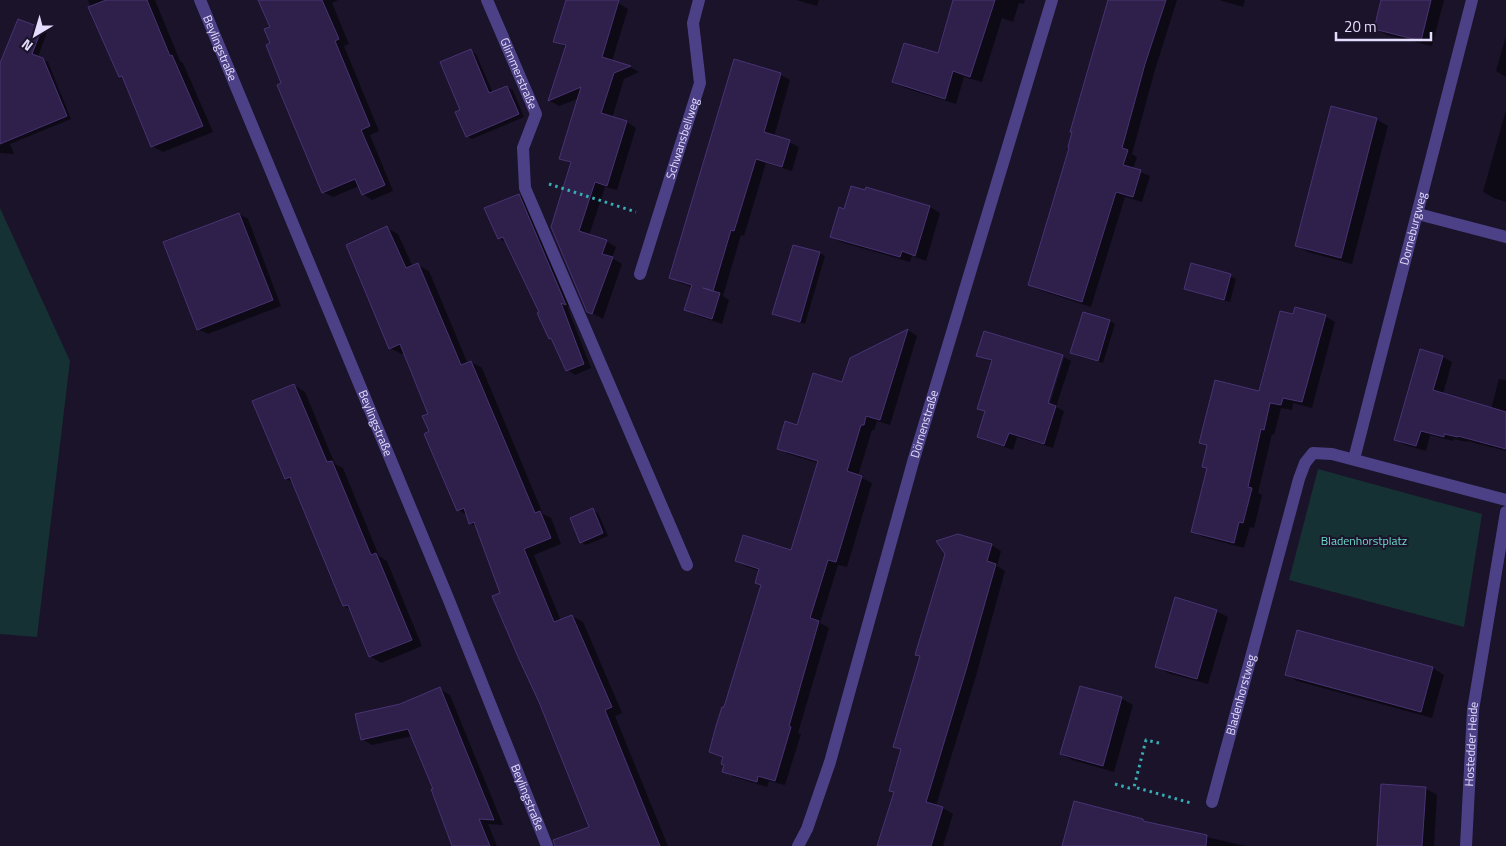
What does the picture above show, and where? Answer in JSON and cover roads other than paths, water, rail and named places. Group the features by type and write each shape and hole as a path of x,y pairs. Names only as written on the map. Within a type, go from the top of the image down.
{"street":[{"name":"Beylingstraße","path":"200,0 448,598 547,846"},
{"name":"Glimmerstraße","path":"487,0 536,114 523,148 525,188 687,565"},
{"name":"Schwansbellweg","path":"640,274 700,83 693,23 700,0"},
{"name":"Dörnenstraße","path":"798,846 807,829 830,762 913,462 1052,0"},
{"name":"Dorneburgweg","path":"1354,459 1472,0"},
{"path":"1418,214 1506,237"},
{"name":"Bladenhorstweg","path":"1212,802 1299,479 1313,453 1332,454 1354,459"},
{"path":"1354,459 1506,500"},
{"name":"Hostedder Heide","path":"1466,846 1473,710 1506,512"}],"park label":[{"name":"Bladenhorstplatz","path":"1364,541"}]}
